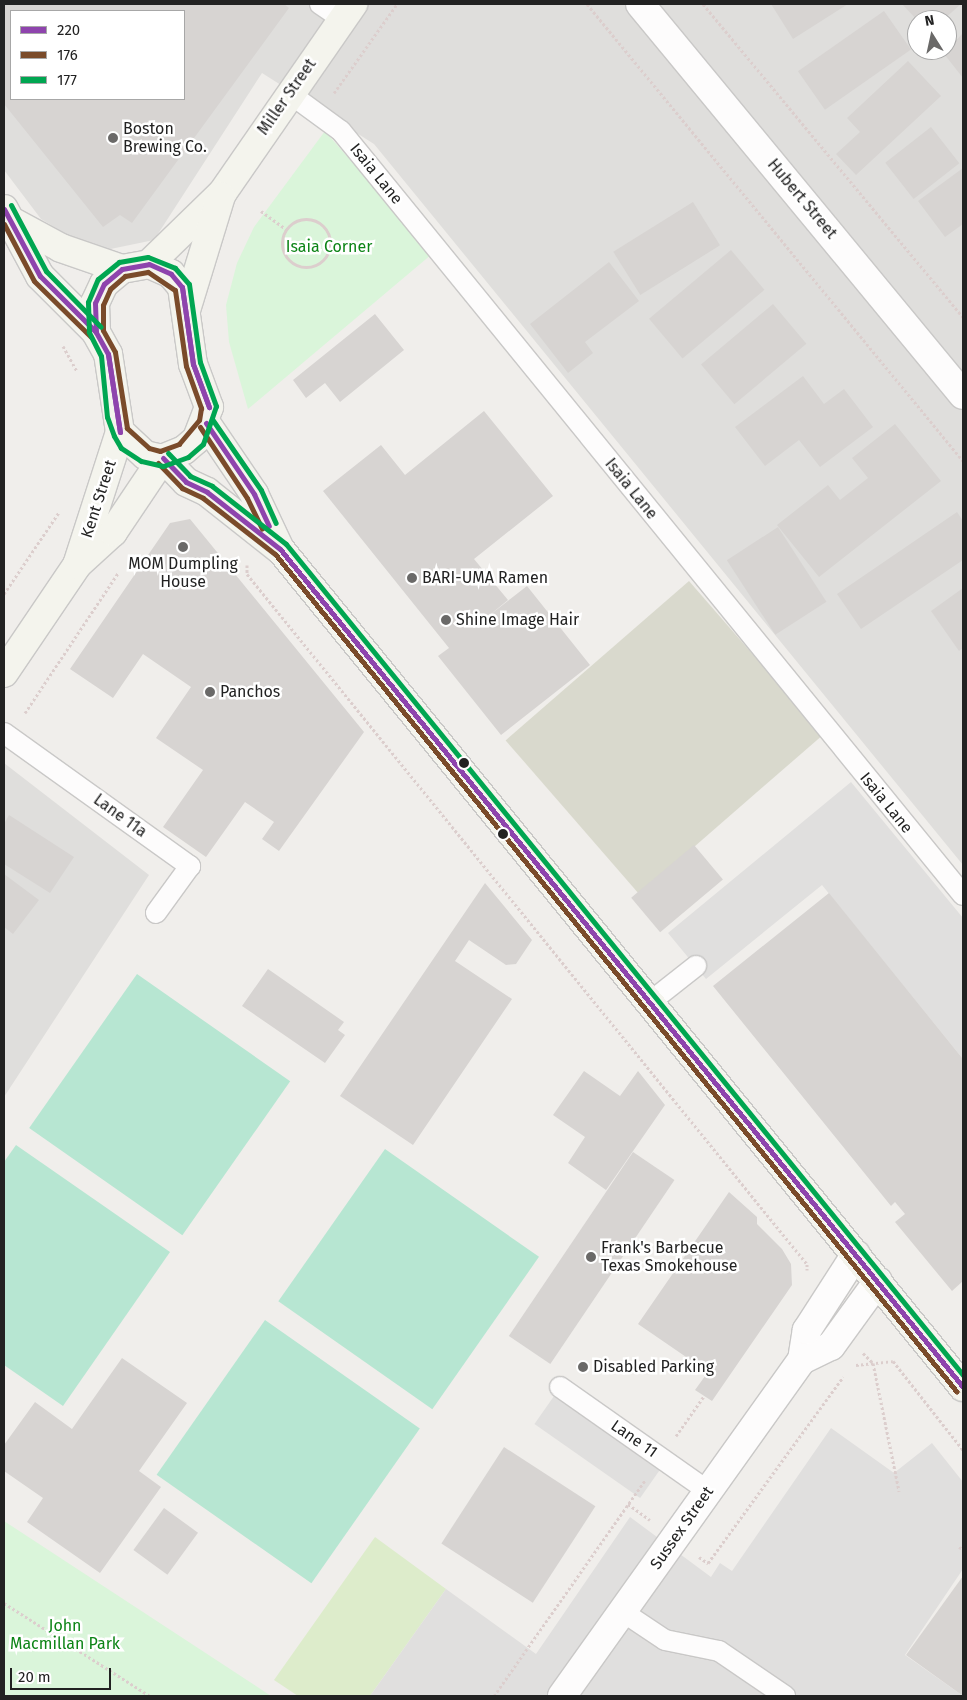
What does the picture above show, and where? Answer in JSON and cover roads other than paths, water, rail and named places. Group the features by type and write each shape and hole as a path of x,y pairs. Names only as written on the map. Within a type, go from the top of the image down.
{"main road":[{"name":"Miller Street","path":"149,264 223,192 289,93 348,12"},
{"name":"Miller Street","path":"187,307 223,192"},
{"path":"9,216 61,248 122,269"},
{"path":"9,216 40,276 96,332 108,354 120,432 145,455 163,458 184,450 206,423 210,408 193,364 187,307 182,287 171,274 149,264 122,269 104,284 95,303 96,332"},
{"path":"206,423 254,494 280,549"},
{"name":"Kent Street","path":"77,565 120,432"},
{"path":"163,458 186,482 207,492 280,549 963,1387"},
{"name":"Kent Street","path":"4,673 77,565 113,532 163,458"}],"street":[{"name":"Hubert Street","path":"640,4 963,394"},
{"name":"Sussex Street","path":"562,1696 802,1360 807,1330 856,1254"},
{"name":"Sussex Street","path":"802,1360 831,1346 878,1282"}],"lane":[{"path":"320,4 348,12"},
{"name":"Isaia Lane","path":"289,93 341,131 963,895"},
{"name":"Lane 11a","path":"6,735 190,866 156,913"},
{"path":"649,1003 696,966"},
{"name":"Lane 11","path":"560,1387 708,1491"},
{"path":"623,1612 665,1640 719,1651 785,1696"}],"place":[{"name":"Boston Brewing Co.","path":"113,138"},
{"name":"MOM Dumpling House","path":"183,547"},
{"name":"BARI-UMA Ramen","path":"412,578"},
{"name":"Shine Image Hair","path":"446,620"},
{"name":"Panchos","path":"210,692"},
{"name":"Frank's Barbecue Texas Smokehouse","path":"591,1257"},
{"name":"Disabled Parking","path":"583,1367"}],"park label":[{"name":"Isaia Corner","path":"329,247"},
{"name":"John Macmillan Park","path":"65,1635"}]}
